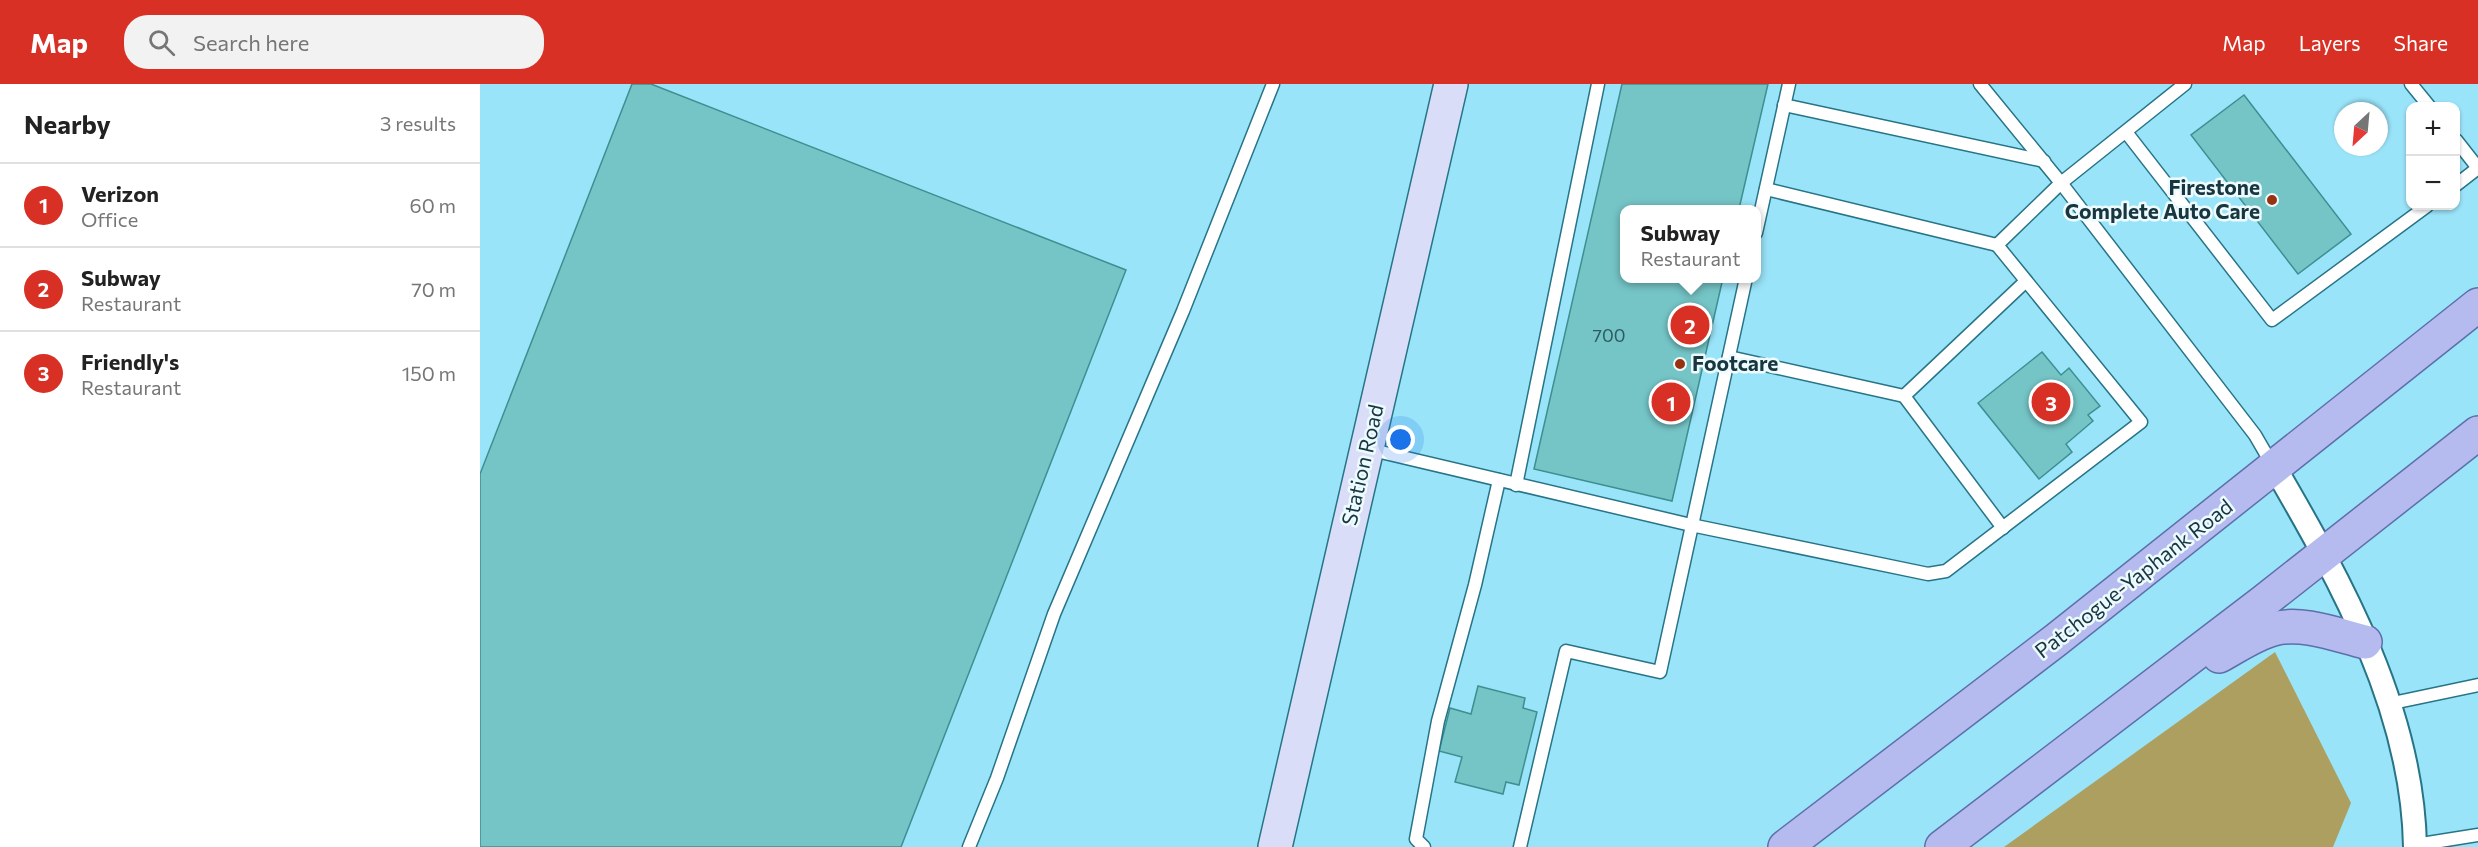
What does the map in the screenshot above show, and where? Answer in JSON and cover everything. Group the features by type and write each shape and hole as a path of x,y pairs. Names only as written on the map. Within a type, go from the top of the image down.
{"main road":[{"name":"Station Road","path":"1275,847 1451,84"},
{"name":"Patchogue-Yaphank Road","path":"1785,847 2275,468 2478,305"},
{"path":"1942,847 2478,433"},
{"path":"2120,711 2275,628 2292,627 2365,642"}],"street":[{"path":"2275,468 2325,553 2365,642 2388,704 2410,784 2415,846"}],"lane":[{"path":"969,847 997,778 1054,614 1183,312 1273,84"},
{"path":"1516,485 1598,84"},
{"path":"1761,211 1789,84"},
{"path":"1980,84 2061,183 2254,435 2275,468"},
{"path":"1997,245 2061,183 2185,84"},
{"path":"2411,84 2426,102"},
{"path":"1784,105 2044,161"},
{"path":"2126,132 2272,320 2422,210"},
{"path":"2460,145 2478,168 2460,182"},
{"path":"1367,449 1691,525 1928,574 1946,571 2141,422 1997,245 1766,189"},
{"path":"1904,396 2026,280"},
{"path":"1520,847 1566,651 1660,672 1745,283"},
{"path":"1729,357 1904,396 2003,528"},
{"path":"1424,847 1416,839 1438,721 1475,585 1499,480"},
{"path":"2388,704 2478,685"},
{"path":"2415,846 2478,835"}],"shaded area":[{"path":"2275,652 2351,803 2333,847 2004,847"}],"building":[{"path":"632,84 651,84 1126,270 901,847 480,847 480,474"},
{"path":"1622,84 1768,84 1740,205 1620,205 1620,283 1722,283 1672,501 1534,469"},
{"path":"2244,95 2351,234 2298,274 2191,135"},
{"path":"2042,352 2061,375 2069,368 2100,406 2088,415 2093,421 2066,444 2072,452 2039,479 1978,403"},
{"path":"1478,686 1525,698 1523,708 1537,712 1519,785 1506,782 1503,794 1455,782 1462,757 1439,751 1450,708 1471,714"}],"place":[{"name":"Firestone Complete Auto Care","path":"2272,200"},
{"name":"Subway","path":"1690,325"},
{"name":"Footcare","path":"1680,364"},
{"name":"Verizon","path":"1671,402"},
{"name":"Friendly's","path":"2051,402"}]}
